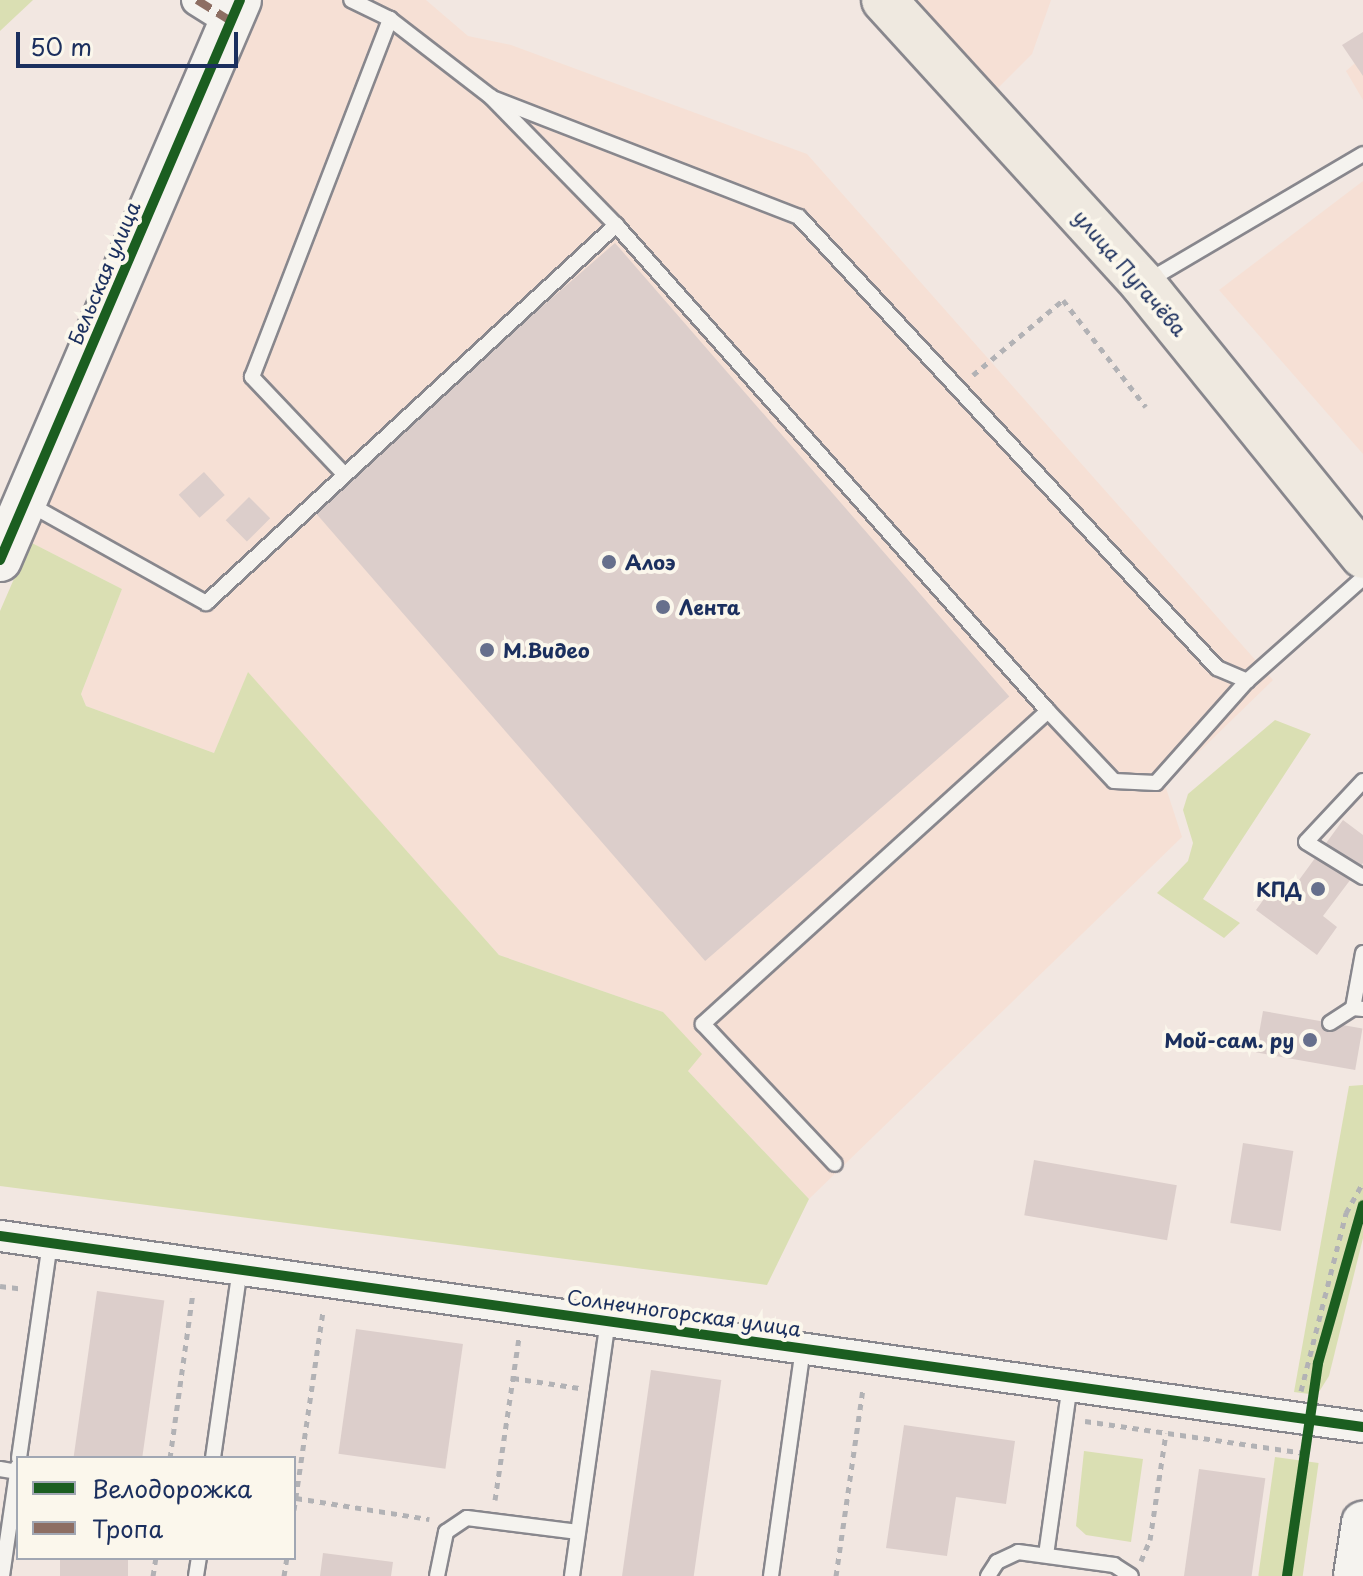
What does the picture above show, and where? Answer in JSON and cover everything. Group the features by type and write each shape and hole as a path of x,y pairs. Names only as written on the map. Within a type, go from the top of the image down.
{"main road":[{"name":"улица Пугачёва","path":"884,0 1143,284 1363,556"}],"street":[{"name":"Бельская улица","path":"0,560 26,502 222,7"},
{"name":"Солнечногорская улица","path":"0,1236 1363,1427"},
{"path":"1355,1576 1363,1523"}],"lane":[{"path":"351,0 390,19 491,97 616,225 1048,711 1114,781 1156,783 1247,681 1363,578"},
{"path":"344,474 252,377 390,19"},
{"path":"491,97 799,217 1217,668 1247,681"},
{"path":"1143,284 1363,154"},
{"path":"26,502 206,603 616,225"},
{"path":"835,1164 703,1024 1048,711"},
{"path":"1363,781 1306,842 1363,877"},
{"path":"1330,1023 1358,1008 1363,953"},
{"path":"19,1456 50,1243"},
{"path":"213,1456 240,1269"},
{"path":"572,1576 608,1320"},
{"path":"771,1576 803,1348"},
{"path":"1046,1555 1070,1385"},
{"path":"2,1576 16,1482"},
{"path":"437,1576 442,1541 452,1526 467,1518 578,1532"},
{"path":"988,1576 997,1562 1018,1552 1114,1565 1134,1572"}],"path":[{"path":"977,372 1063,300 1146,407"},
{"path":"1302,1469 1303,1418 1313,1331 1346,1213 1363,1182"},
{"path":"1303,1418 1363,1205"},
{"path":"170,1456 193,1291"},
{"path":"324,1310 296,1498 452,1526"},
{"path":"492,1520 519,1338"},
{"path":"513,1378 598,1390"},
{"path":"836,1576 863,1389"},
{"path":"1134,1572 1150,1540 1166,1433"}],"shaded area":[{"path":"260,0 426,0 468,36 511,45 807,154 1273,680 1165,785 1182,837 809,1199 688,1071 663,1012 499,955 248,673 214,753 86,706 81,694 122,589 30,542"},
{"path":"915,0 1051,0 1032,54 995,91"},
{"path":"1363,56 1363,100 1346,71"},
{"path":"1363,181 1363,454 1219,290"}],"green space":[{"path":"0,0 33,0 0,31"},
{"path":"30,542 122,589 81,694 86,706 214,753 248,672 499,955 663,1012 702,1054 688,1071 809,1199 767,1285 0,1186 0,611"},
{"path":"1275,720 1311,734 1203,899 1240,923 1224,938 1157,893 1188,861 1193,843 1183,810 1188,794"},
{"path":"1363,1085 1363,1238 1329,1376 1317,1395 1294,1392 1349,1086"},
{"path":"1084,1451 1143,1459 1131,1542 1086,1535 1076,1526"},
{"path":"1275,1457 1319,1463 1303,1576 1258,1576"}],"building":[{"path":"1363,32 1363,76 1342,45"},
{"name":"Лента","path":"615,243 1009,697 705,961 311,507"},
{"path":"204,472 225,495 199,518 179,495"},
{"path":"249,497 270,518 247,542 226,520"},
{"path":"1343,820 1363,835 1363,863 1323,916 1337,927 1317,955 1256,910 1274,885 1288,895"},
{"name":"Мой-сам. ру","path":"1263,1011 1362,1029 1355,1070 1256,1052"},
{"path":"1243,1143 1293,1151 1281,1231 1230,1223"},
{"path":"1034,1160 1177,1185 1167,1240 1024,1215"},
{"path":"97,1291 164,1300 142,1456 74,1456"},
{"path":"356,1329 463,1344 445,1469 338,1454"},
{"path":"651,1370 721,1380 694,1576 622,1576"},
{"path":"904,1425 1015,1441 1006,1504 956,1497 947,1556 886,1548"},
{"path":"1199,1469 1265,1478 1252,1576 1184,1576"},
{"path":"323,1553 393,1562 391,1576 320,1576"},
{"path":"60,1560 128,1560 128,1576 60,1576"}],"marked path":[{"path":"197,0 230,21"}],"cycle path":[{"path":"0,560 240,0"},
{"path":"1287,1576 1318,1363 1363,1205"},
{"path":"0,1236 1363,1427"}],"place":[{"name":"Алоэ","path":"609,562"},
{"name":"Лента","path":"663,607"},
{"name":"М.Видео","path":"487,650"},
{"name":"КПД","path":"1318,889"},
{"name":"Мой-сам. ру","path":"1310,1040"}]}
